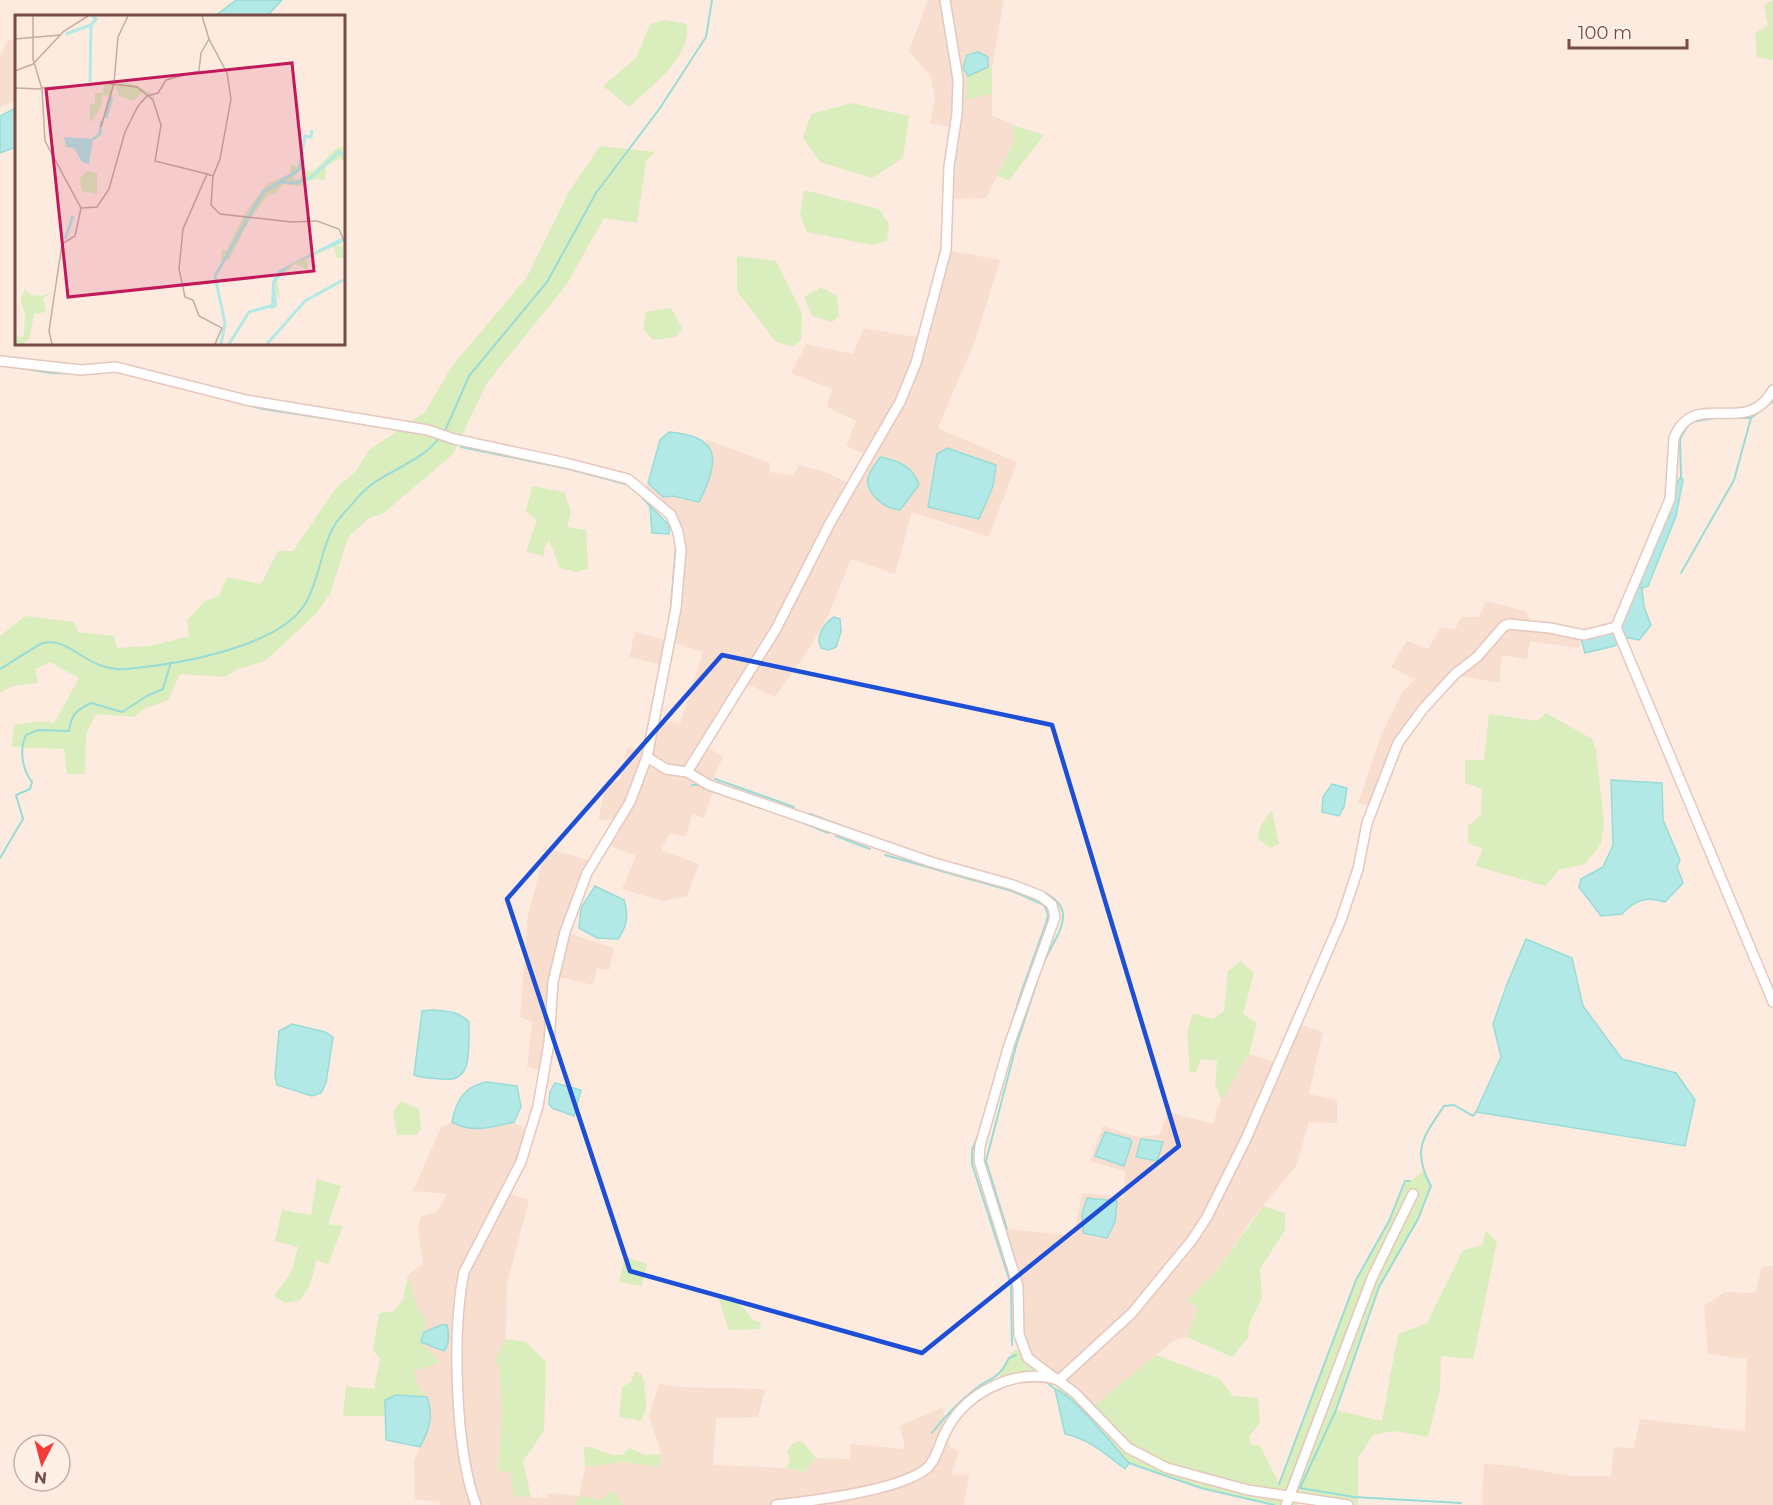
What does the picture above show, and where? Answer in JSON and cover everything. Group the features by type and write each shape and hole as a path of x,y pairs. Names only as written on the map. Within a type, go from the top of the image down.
{"street":[{"path":"687,772 776,629 830,523 900,402 916,363 946,250 950,166 957,114 958,80 945,0"},
{"path":"0,361 81,370 116,367 246,400 428,429 454,439 628,479 671,515 678,532 681,550 676,609 647,757 630,802 587,873 565,932 553,982 549,1043 542,1083 524,1152 464,1272 460,1292 458,1346 462,1438 469,1486 476,1505"},
{"path":"1773,390 1756,410 1743,413 1705,413 1686,418 1677,429 1674,438 1670,499 1633,592 1616,627 1773,1002"},
{"path":"1059,1380 1132,1313 1192,1240 1207,1217 1246,1139 1341,920 1358,868 1367,823 1381,783 1398,743 1410,726 1455,674 1477,657 1504,626 1509,624 1550,628 1584,635 1616,627"},
{"path":"647,757 666,769 687,772 710,785 882,846 1013,885 1041,896 1052,905 1055,917 1009,1045 980,1146 978,1161 1018,1286 1019,1335 1022,1348 1028,1359 1059,1380 1128,1448 1167,1468 1202,1480 1287,1501 1348,1505"},
{"path":"1287,1501 1372,1278 1413,1194"},
{"path":"776,1505 881,1487 915,1475 927,1468 945,1431 981,1392 1003,1382 1032,1375 1059,1380"}],"highlighted area":[{"path":"722,655 1052,725 1179,1146 922,1353 630,1271 507,899"}],"shaded area":[{"path":"928,0 1004,0 992,67 992,115 1013,125 1014,142 986,198 949,199 955,128 930,123 935,98 931,77 909,51"},
{"path":"15,39 15,100 0,107 0,56 8,40"},
{"path":"946,250 1000,260 976,338 938,428 1017,462 989,537 912,512 895,574 851,559 829,614 809,649 775,697 743,682 704,745 723,757 710,785 715,787 704,818 692,814 686,837 670,833 661,850 699,864 687,896 662,901 622,889 636,856 606,844 620,818 598,821 607,780 620,781 627,747 649,751 656,719 680,724 703,652 671,642 666,666 629,657 635,632 670,641 681,550 671,515 642,490 648,483 663,497 673,496 711,450 705,439 770,463 770,472 793,476 799,465 828,473 853,485 870,456 846,446 856,421 827,407 832,389 791,373 806,344 853,354 864,328 922,338","holes":["868,477 919,485 900,510 873,495 868,486"]},
{"path":"1486,601 1526,611 1532,626 1581,635 1579,648 1530,641 1527,660 1502,655 1499,683 1455,675 1398,743 1372,806 1358,803 1382,733 1403,691 1415,679 1391,667 1407,641 1428,649 1441,627 1455,629 1461,617 1479,617"},
{"path":"546,848 595,862 565,932 614,948 609,970 597,968 593,985 555,976 544,1071 527,1067 532,1022 520,1017 528,915"},
{"path":"1296,1023 1323,1032 1309,1094 1337,1100 1337,1123 1309,1122 1296,1166 1252,1219 1219,1268 1187,1300 1197,1309 1187,1337 1175,1340 1089,1410 1022,1348 1018,1286 1000,1228 1074,1236 1082,1193 1124,1198 1125,1171 1090,1161 1103,1126 1138,1137 1159,1135 1168,1112 1214,1124 1217,1107 1249,1054 1278,1063"},
{"path":"452,1122 464,1128 480,1129 514,1122 530,1133 504,1193 529,1200 507,1284 506,1339 495,1361 499,1365 502,1413 498,1471 510,1472 515,1496 547,1498 548,1493 579,1496 585,1467 623,1462 659,1467 661,1454 649,1415 659,1384 679,1387 765,1389 758,1417 716,1418 713,1465 787,1468 803,1472 816,1458 850,1459 851,1444 905,1449 900,1426 943,1407 950,1446 959,1452 951,1474 969,1475 964,1505 440,1505 440,1502 415,1499 414,1461 420,1447 427,1397 416,1383 414,1371 440,1362 421,1342 444,1351 441,1325 424,1332 427,1318 418,1310 408,1275 423,1263 418,1228 421,1216 437,1212 447,1194 413,1191 441,1127"},
{"path":"1773,1266 1773,1505 1482,1505 1484,1464 1572,1476 1611,1476 1614,1447 1634,1448 1640,1419 1745,1431 1747,1359 1708,1354 1704,1306 1724,1292 1755,1293 1762,1267"}],"green space":[{"path":"1773,0 1773,60 1757,57 1755,33 1768,25 1764,5"},
{"path":"665,20 687,24 687,36 683,48 658,81 629,107 603,86 636,58 650,24"},
{"path":"992,67 992,94 965,100 968,75"},
{"path":"852,103 909,116 903,158 872,178 820,162 803,138 811,114"},
{"path":"1013,125 1044,135 1009,180 997,176 1014,142"},
{"path":"600,146 655,152 646,161 637,223 604,218 567,284 487,383 453,454 384,513 369,518 348,537 330,594 316,614 265,661 238,669 225,677 180,674 168,700 146,708 134,717 96,714 86,734 85,774 67,774 64,749 12,747 14,725 40,721 54,723 79,678 50,662 35,669 38,683 13,686 0,693 0,636 25,616 74,622 78,632 114,636 117,648 150,646 189,636 187,620 205,601 219,596 227,577 261,584 278,551 293,551 336,488 355,472 369,450 425,412 452,366 527,277 568,193"},
{"path":"804,190 879,209 889,224 887,241 872,245 807,232 800,215"},
{"path":"737,256 776,261 802,313 801,341 792,347 775,341 737,291"},
{"path":"821,287 837,296 839,316 832,322 812,316 804,297"},
{"path":"671,308 682,328 676,337 653,340 643,329 646,312"},
{"path":"532,486 564,492 571,512 567,527 586,530 588,569 576,572 560,568 549,540 544,548 544,556 526,552 537,520 526,512"},
{"path":"1546,713 1592,739 1596,750 1604,822 1601,844 1585,864 1559,870 1545,886 1475,866 1483,849 1468,843 1468,826 1481,815 1482,789 1465,783 1465,760 1484,760 1489,714 1537,721"},
{"path":"1272,810 1279,844 1270,848 1258,839 1260,826"},
{"path":"1241,961 1254,973 1243,1014 1257,1023 1249,1054 1222,1100 1215,1087 1217,1061 1201,1059 1196,1072 1190,1073 1187,1034 1193,1013 1213,1019 1224,1011 1228,971"},
{"path":"401,1101 419,1109 421,1129 416,1135 397,1135 393,1111"},
{"path":"1423,1171 1431,1186 1418,1219 1379,1287 1336,1410 1382,1421 1398,1334 1427,1323 1463,1250 1482,1245 1486,1231 1497,1242 1473,1359 1441,1356 1440,1389 1428,1437 1394,1431 1373,1435 1358,1458 1358,1505 1299,1498 1297,1505 1274,1505 1201,1488 1129,1463 1057,1389 1059,1380 1089,1410 1156,1355 1220,1379 1233,1396 1258,1398 1260,1423 1249,1436 1251,1445 1260,1445 1279,1484 1356,1280 1389,1221 1405,1181 1410,1181"},
{"path":"317,1179 341,1186 328,1224 343,1226 328,1264 316,1260 311,1283 300,1300 285,1303 274,1296 292,1271 298,1247 275,1241 282,1210 311,1215"},
{"path":"1263,1206 1285,1213 1285,1230 1260,1269 1262,1298 1249,1325 1248,1338 1232,1357 1187,1337 1197,1309 1187,1300 1219,1268"},
{"path":"625,1257 647,1264 642,1286 619,1282"},
{"path":"408,1275 418,1310 427,1318 421,1342 440,1363 414,1371 416,1383 427,1397 396,1395 386,1400 384,1416 343,1416 346,1386 374,1389 380,1359 373,1350 379,1313 394,1311 403,1299"},
{"path":"734,1296 752,1319 760,1322 761,1329 729,1330 718,1297"},
{"path":"506,1339 526,1342 546,1362 544,1431 523,1461 531,1497 514,1496 510,1472 498,1471 502,1413 499,1365 494,1361"},
{"path":"1022,1348 1028,1359 1059,1380 1032,1375 1003,1382 1000,1375 1012,1352"},
{"path":"635,1371 642,1374 645,1392 646,1404 641,1421 619,1417 622,1387 631,1382"},
{"path":"802,1441 816,1458 803,1472 787,1468 790,1459 787,1452 793,1443"},
{"path":"584,1447 615,1455 622,1455 629,1448 645,1455 661,1454 659,1467 623,1462 585,1467"},
{"path":"612,1491 623,1505 575,1505 579,1496 599,1500"}],"water":[{"path":"236,0 282,0 268,15 216,15"},
{"path":"978,52 988,57 988,67 968,76 963,68 967,55"},
{"path":"15,108 15,147 0,153 0,116"},
{"path":"669,432 686,434 699,439 712,453 711,474 699,502 673,496 663,497 648,483 660,440"},
{"path":"947,448 996,465 993,486 979,519 928,507 937,454"},
{"path":"880,457 904,465 913,473 919,485 900,510 883,504 870,490 869,475"},
{"path":"1681,477 1683,480 1676,516 1648,586 1642,588 1644,607 1651,625 1639,640 1624,637 1620,626 1638,586 1641,587 1644,567 1666,521 1675,489"},
{"path":"650,506 669,525 669,534 652,533"},
{"path":"834,617 840,619 841,632 836,647 829,650 821,648 820,635 827,623"},
{"path":"1613,633 1620,643 1585,653 1581,639"},
{"path":"1611,780 1662,783 1663,820 1680,860 1677,867 1683,883 1665,902 1652,899 1641,900 1631,905 1622,914 1601,916 1579,887 1581,879 1603,867 1613,845"},
{"path":"1332,784 1347,788 1344,807 1339,816 1322,812 1323,797"},
{"path":"595,886 624,900 626,920 618,939 597,938 579,928 581,908"},
{"path":"1526,939 1572,958 1583,1006 1622,1059 1676,1073 1695,1100 1685,1146 1476,1112 1501,1057 1493,1024"},
{"path":"433,1010 457,1014 469,1022 468,1061 460,1075 453,1079 414,1075 422,1011"},
{"path":"292,1024 325,1032 333,1037 326,1083 321,1093 312,1096 277,1085 275,1076 279,1031"},
{"path":"486,1082 517,1086 521,1107 514,1122 475,1129 452,1122 462,1096 472,1087"},
{"path":"555,1083 581,1090 574,1116 552,1108 549,1104 550,1092"},
{"path":"1105,1132 1130,1139 1132,1142 1124,1166 1095,1156"},
{"path":"1141,1139 1163,1142 1157,1161 1136,1157"},
{"path":"1087,1198 1117,1201 1115,1222 1107,1238 1083,1233 1082,1214"},
{"path":"447,1325 448,1332 448,1342 444,1351 421,1342 424,1332"},
{"path":"1055,1389 1072,1401 1104,1434 1129,1463 1125,1469 1090,1443 1065,1434"},
{"path":"396,1395 427,1397 430,1423 420,1447 386,1440 385,1400"}],"waterway":[{"path":"445,431 469,376 547,282 596,193 660,108 706,37 712,0"},
{"path":"13,367 51,373 90,374"},
{"path":"154,381 263,409 410,431"},
{"path":"1692,422 1714,418 1751,418 1773,401"},
{"path":"1681,573 1734,480 1751,418"},
{"path":"1681,477 1680,439 1688,425"},
{"path":"0,669 43,643 63,645 100,665 126,669 223,652 272,632 292,619 305,604 314,585 331,533 341,516 368,487 411,462 439,438"},
{"path":"439,439 453,444"},
{"path":"461,447 569,469 629,485"},
{"path":"642,497 650,506"},
{"path":"669,525 675,536"},
{"path":"670,617 676,545"},
{"path":"0,858 23,819 16,795 30,789 32,782 23,759 26,735 38,730 69,731 71,720 76,713 91,703 122,712 163,689 171,662"},
{"path":"715,779 794,807"},
{"path":"692,785 697,785"},
{"path":"707,789 764,809"},
{"path":"810,814 853,830"},
{"path":"789,817 828,833"},
{"path":"836,836 870,849"},
{"path":"885,855 1012,891 1044,905 1048,914 1046,923 1021,993 995,1079"},
{"path":"1041,891 1053,898 1063,914 1059,932 1044,962"},
{"path":"1007,1229 986,1161 1016,1046 1038,979"},
{"path":"1461,1503 1354,1497 1300,1488 1336,1410 1379,1287 1418,1219 1431,1186 1425,1173 1421,1153 1426,1135 1444,1106 1454,1105 1473,1116 1476,1112"},
{"path":"980,1131 972,1150 972,1164 1011,1285 1012,1345"},
{"path":"1279,1484 1356,1280 1389,1221 1405,1181 1410,1181"},
{"path":"932,1433 963,1399 981,1384 998,1375 1009,1358 1016,1355"},
{"path":"1045,1381 1055,1389"},
{"path":"1129,1463 1201,1488 1274,1505"}]}
